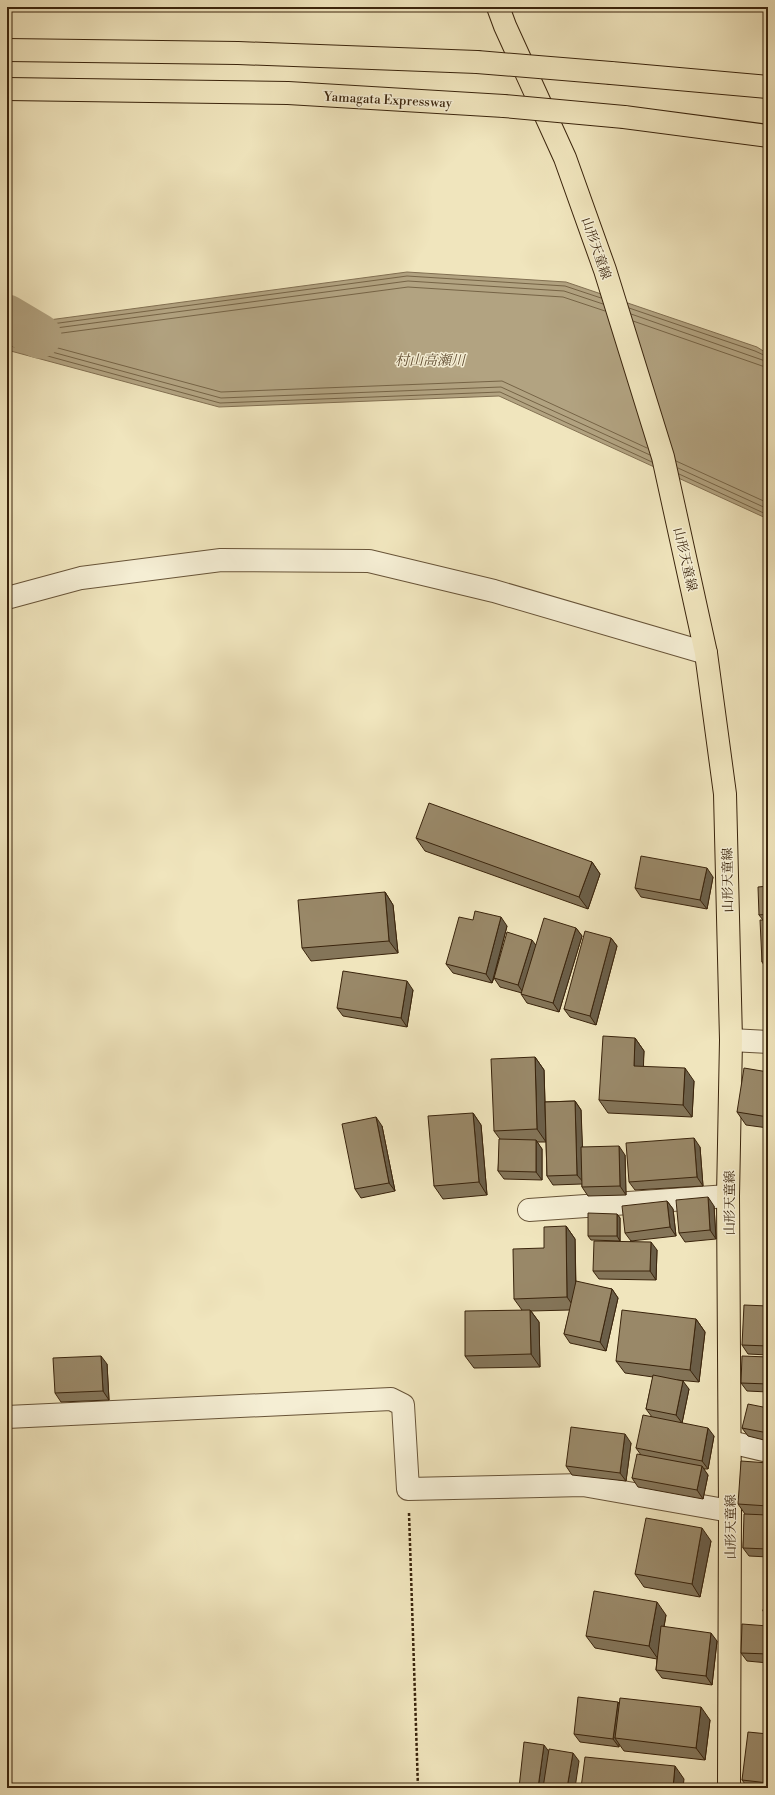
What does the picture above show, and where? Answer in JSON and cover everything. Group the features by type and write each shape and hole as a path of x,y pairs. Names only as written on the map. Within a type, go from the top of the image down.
{"main road":[{"name":"山形天童線","path":"498,7 505,26 565,158 605,270 663,456 698,608 706,653 725,794 731,1040 728,1196 730,1442 729,1788"},
{"path":"7,50 238,53 476,62 768,87"},
{"name":"Yamagata Expressway","path":"7,89 288,93 504,106 624,117 768,136"}],"lane":[{"path":"7,598 81,578 221,560 369,561 494,591 706,653"},
{"path":"731,1040 768,1042"},
{"path":"529,1210 728,1196"},
{"path":"7,1417 391,1399 403,1405 408,1489 583,1485 730,1511"},
{"path":"730,1442 768,1452"}],"path":[{"path":"408,1489 418,1788"}],"water":[{"name":"村山高瀬川","path":"407,272 566,282 757,347 768,354 768,519 499,396 219,407 7,350 7,345 19,324"}],"building":[{"path":"429,803 592,862 579,897 416,838"},
{"path":"641,856 707,868 700,900 635,888"},
{"path":"768,886 768,914 759,915 758,887"},
{"path":"385,892 389,941 302,948 298,900"},
{"path":"475,911 501,917 486,974 446,964 459,917 473,920"},
{"path":"544,918 576,928 553,1003 521,994"},
{"path":"760,920 768,920 768,962 762,962"},
{"path":"585,931 611,938 590,1016 564,1009"},
{"path":"507,932 532,940 518,985 494,978"},
{"path":"343,971 407,981 401,1018 337,1008"},
{"path":"603,1036 635,1038 634,1066 685,1068 683,1105 599,1100"},
{"path":"535,1057 537,1129 494,1131 491,1059"},
{"path":"744,1068 768,1072 768,1117 737,1112"},
{"path":"575,1101 577,1175 547,1176 545,1102"},
{"path":"473,1113 479,1182 434,1186 428,1116"},
{"path":"376,1117 389,1183 355,1189 342,1124"},
{"path":"694,1138 697,1177 629,1182 626,1143"},
{"path":"499,1139 536,1140 536,1172 498,1171"},
{"path":"619,1146 620,1186 582,1187 581,1147"},
{"path":"708,1197 710,1230 679,1233 676,1200"},
{"path":"667,1201 670,1227 625,1233 622,1206"},
{"path":"588,1213 617,1214 617,1236 588,1236"},
{"path":"566,1226 567,1297 514,1299 513,1249 544,1248 544,1227"},
{"path":"594,1241 651,1242 650,1271 593,1271"},
{"path":"576,1281 612,1289 600,1342 564,1334"},
{"path":"744,1305 768,1306 768,1346 742,1345"},
{"path":"530,1310 531,1354 465,1356 465,1311"},
{"path":"622,1310 696,1319 690,1370 616,1361"},
{"path":"101,1356 103,1391 55,1393 53,1358"},
{"path":"742,1356 768,1357 768,1384 741,1383"},
{"path":"653,1375 683,1381 676,1415 646,1409"},
{"path":"748,1404 768,1408 768,1433 742,1428"},
{"path":"643,1415 708,1428 702,1461 636,1448"},
{"path":"571,1427 625,1434 620,1473 566,1466"},
{"path":"637,1454 702,1466 697,1490 632,1478"},
{"path":"741,1461 768,1463 768,1506 738,1504"},
{"path":"744,1514 768,1515 768,1549 743,1548"},
{"path":"646,1518 702,1528 692,1584 635,1574"},
{"path":"768,1589 768,1612 763,1611"},
{"path":"594,1591 657,1602 649,1646 586,1636"},
{"path":"742,1624 768,1626 768,1654 741,1653"},
{"path":"661,1626 711,1633 706,1676 656,1670"},
{"path":"578,1697 618,1702 613,1739 574,1734"},
{"path":"768,1697 768,1712 766,1712"},
{"path":"620,1698 701,1707 696,1748 615,1738"},
{"path":"748,1732 768,1734 768,1783 742,1780"},
{"path":"524,1742 544,1745 538,1788 519,1788"},
{"path":"549,1749 573,1753 567,1788 543,1788"},
{"path":"585,1757 675,1766 673,1788 581,1788"}],"waterway":[{"path":"7,317 39,336"}]}
